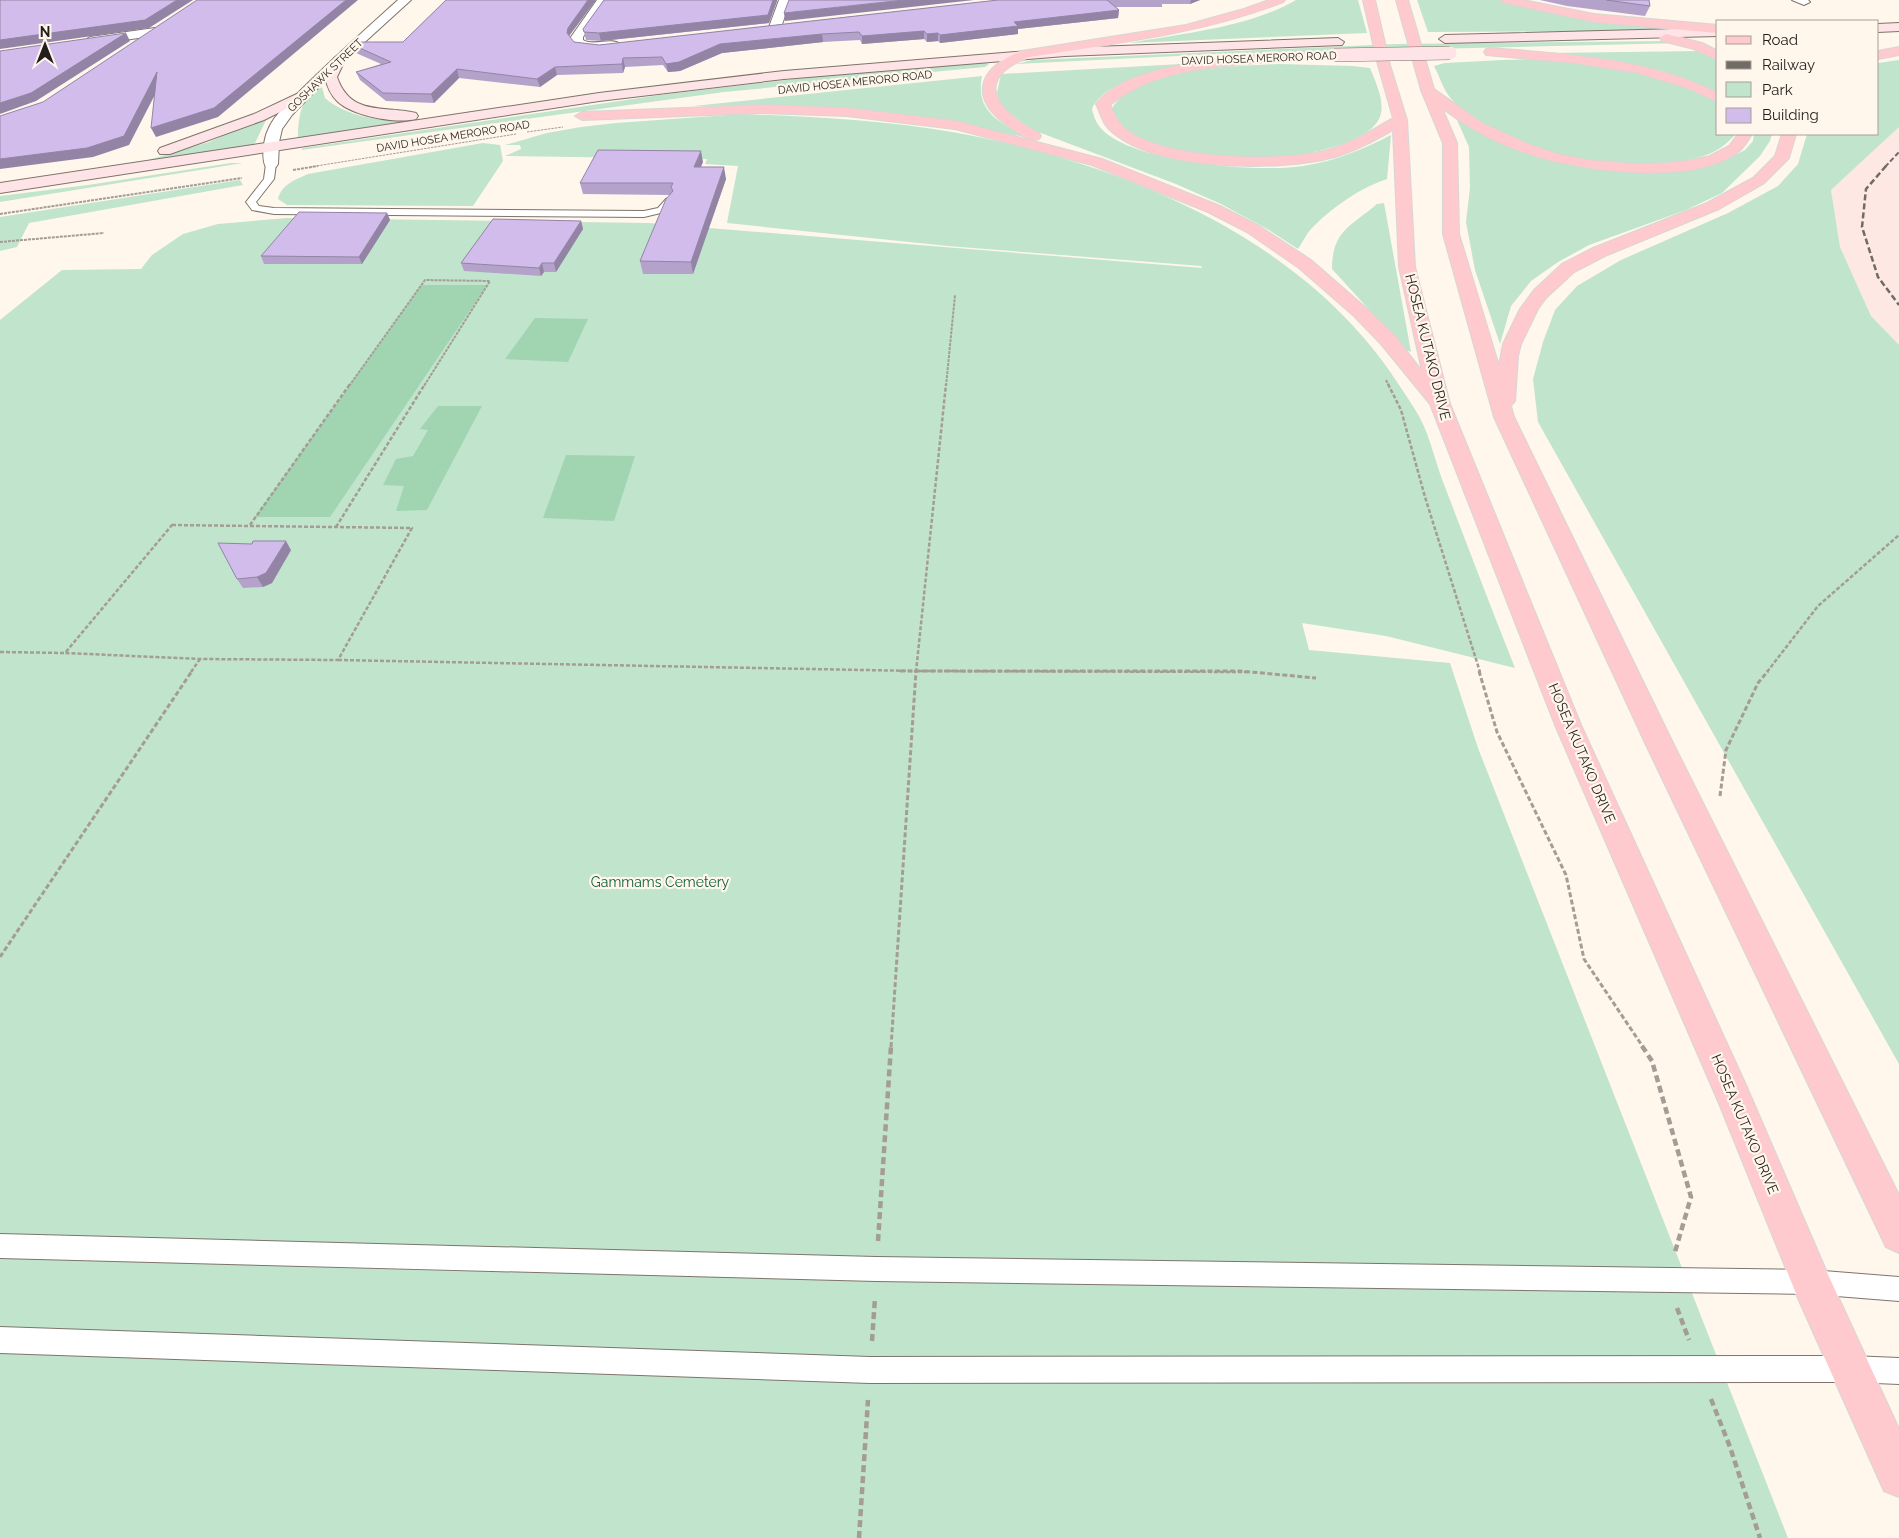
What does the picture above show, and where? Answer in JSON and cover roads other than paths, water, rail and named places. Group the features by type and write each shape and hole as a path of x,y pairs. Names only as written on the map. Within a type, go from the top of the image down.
{"main road":[{"path":"1279,0 1244,14 1142,38 1026,54 1009,60 998,70 989,86 989,97 994,109 1030,134 1214,209 1253,229 1305,264 1360,312 1388,340 1440,404"},
{"name":"HOSEA KUTAKO DRIVE","path":"1369,0 1384,65 1400,120 1407,267 1440,404 1568,725 1734,1097 1811,1282 1899,1476"},
{"path":"1402,0 1428,90 1450,143 1450,234 1504,417 1666,756 1899,1234"},
{"path":"1506,0 1594,18 1716,31"},
{"path":"1879,28 1899,27"},
{"path":"1368,41 1637,35 1716,31"},
{"path":"1637,35 1676,40 1698,46 1716,55"},
{"path":"1885,41 1899,41"},
{"path":"1654,47 1716,45"},
{"name":"DAVID HOSEA MERORO ROAD","path":"1108,63 1303,55 1340,46"},
{"name":"DAVID HOSEA MERORO ROAD","path":"0,187 599,97 784,75 1026,54 1340,46 1455,53"},
{"path":"1596,49 1485,52 1558,57 1617,66 1673,80 1716,97"},
{"path":"1879,55 1899,51"},
{"path":"1303,55 1212,64 1163,74 1136,84 1110,97 1103,104 1105,115 1115,127 1128,137 1168,153 1227,162 1260,163 1297,161 1338,152 1358,144 1400,120"},
{"path":"340,58 330,77 334,88 343,101 364,111 385,115 465,118"},
{"name":"DAVID HOSEA MERORO ROAD","path":"1026,68 828,84 573,120 723,109 847,112 956,125 1097,162"},
{"path":"1428,90 1468,120 1509,141 1568,161 1596,165 1659,168 1699,164 1735,148 1744,135"},
{"path":"0,187 166,151 259,116 301,96"},
{"path":"1504,417 1509,356 1512,344 1529,309 1540,294 1568,268 1599,252 1713,206 1758,181 1782,158 1788,135"},
{"path":"253,166 271,169 288,161"}],"street":[{"name":"GOSHAWK STREET","path":"271,169 275,129 301,96 405,0"},
{"path":"603,0 577,37 577,41 580,45 587,46 630,43"},
{"path":"775,27 785,0"},
{"path":"78,43 159,29 131,48"}],"lane":[{"path":"271,169 251,202 256,208 274,211 644,214 661,210 669,201"},
{"path":"0,1246 876,1269 1811,1282 1899,1289"},
{"path":"0,1340 870,1370 1851,1369 1899,1371"}],"railway":[{"path":"1885,167 1899,152"},
{"path":"1886,166 1866,189 1862,227 1878,277 1899,305"}],"park label":[{"name":"Gammams Cemetery","path":"660,882"}]}
